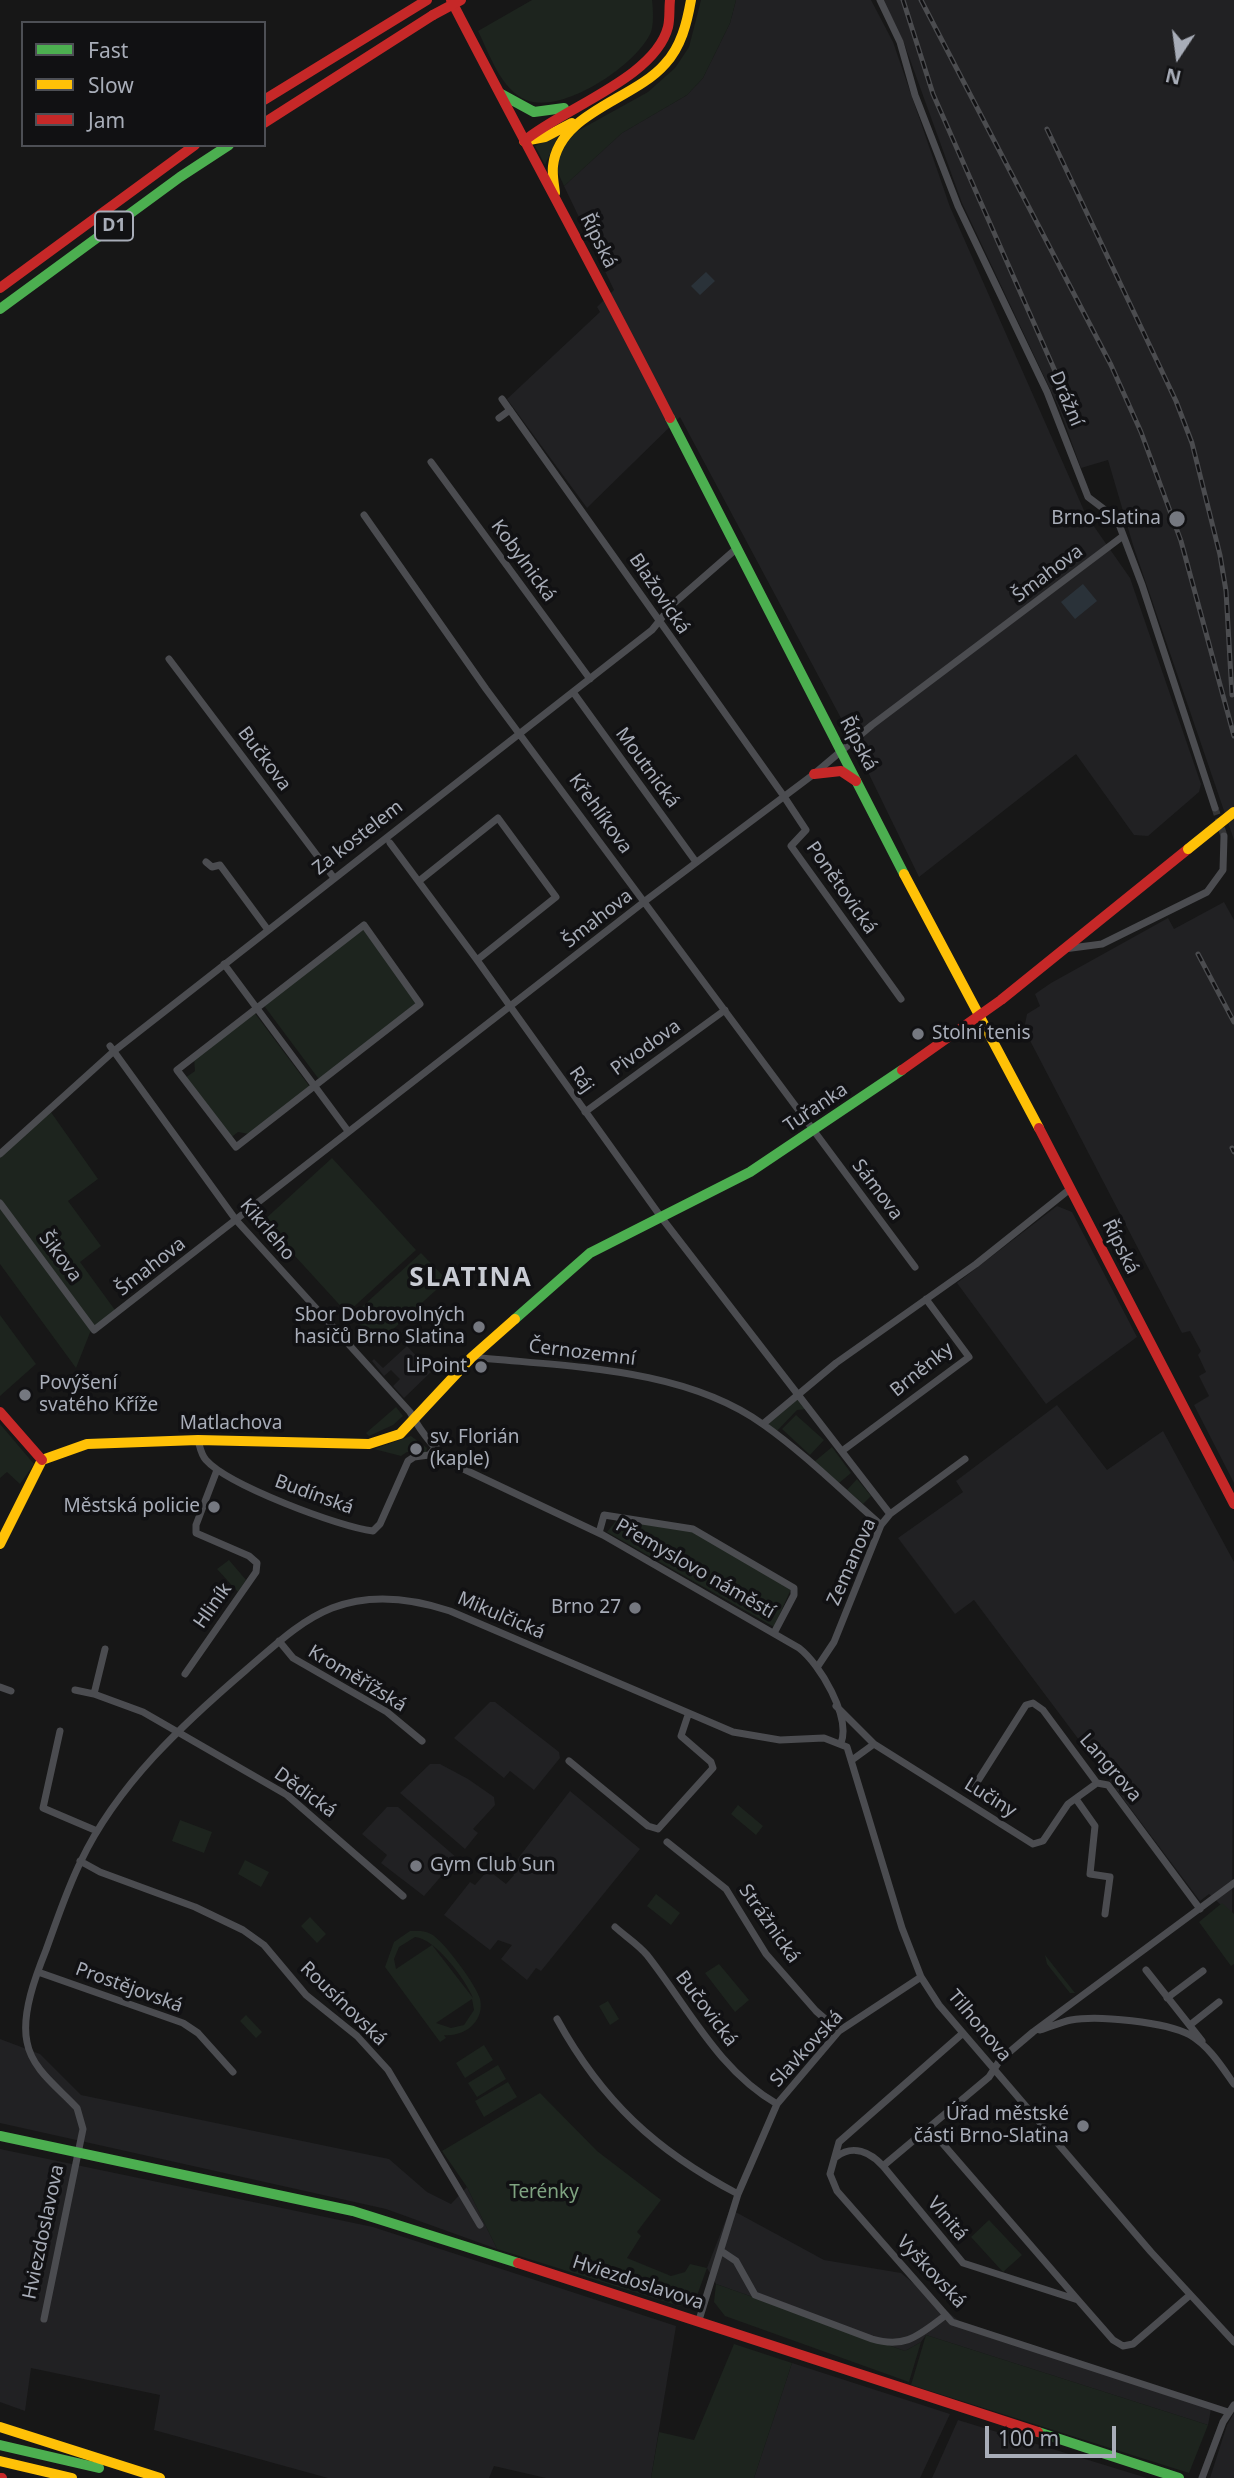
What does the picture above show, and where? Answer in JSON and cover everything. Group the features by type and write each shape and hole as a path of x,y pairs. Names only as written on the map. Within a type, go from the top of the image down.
{"main road":[{"path":"266,99 426,0"},
{"name":"Řípská","path":"451,0 524,141 555,193 736,549 1234,1504"},
{"path":"266,121 461,0"},
{"path":"524,141 539,126 623,79 649,60 665,36 670,16 670,0"},
{"path":"524,141 545,137 636,90 665,65 679,42 691,0"},
{"path":"500,94 534,112 572,107"},
{"path":"555,193 551,170 556,145 590,116"},
{"name":"D1","path":"0,288 192,147"},
{"name":"D1","path":"0,309 180,177 226,147"},
{"path":"814,774 841,771 859,783"},
{"name":"Tuřanka","path":"415,1421 472,1357 590,1253 750,1172 813,1130 979,1016 1234,813"},
{"path":"0,1412 43,1460 0,1544"},
{"name":"Matlachova","path":"43,1460 87,1444 198,1440 369,1444 400,1434 415,1421"},
{"name":"Hviezdoslavova","path":"0,2136 353,2211 699,2320 1179,2478"},
{"path":"0,2427 160,2478"},
{"path":"0,2445 141,2478"},
{"path":"0,2461 72,2478"}],"street":[{"name":"Drážní","path":"880,0 900,42 915,95 958,206 1047,392 1088,497 1117,519 1215,808"},
{"name":"Blažovická","path":"502,399 783,795"},
{"path":"499,418 510,410"},
{"name":"Kobylnická","path":"431,462 590,679"},
{"name":"Křehlíkova","path":"364,515 519,732 813,1130"},
{"name":"Šmahova","path":"94,1330 645,901 814,774 842,749 1124,536"},
{"name":"Za kostelem","path":"0,1154 112,1049 590,679 660,622 673,604 736,549"},
{"name":"Bučkova","path":"169,659 334,878"},
{"name":"Moutnická","path":"573,692 696,862"},
{"name":"Ponětovická","path":"783,795 806,830 791,846 901,999"},
{"path":"419,881 498,818 556,898 477,960"},
{"path":"1063,949 1102,944 1207,892 1223,870 1226,846 1224,836"},
{"name":"Ráj","path":"390,843 661,1217"},
{"path":"206,862 212,867 220,865 268,930"},
{"path":"364,925 420,1004 316,1087 236,1147 177,1070 364,925"},
{"path":"224,964 348,1131"},
{"name":"Pivodova","path":"585,1112 725,1010"},
{"name":"Kikrleho","path":"112,1049 236,1220 415,1421"},
{"name":"Sámova","path":"813,1130 915,1268"},
{"path":"763,1424 799,1392 1057,1202 1070,1189"},
{"name":"Šikova","path":"0,1202 94,1330"},
{"path":"661,1217 799,1392 890,1514"},
{"name":"Brněnky","path":"842,1451 969,1357 926,1299"},
{"name":"Černozemní","path":"472,1357 636,1373 712,1398 763,1424 881,1525"},
{"name":"Přemyslovo náměstí","path":"415,1421 455,1465 599,1534 774,1633 804,1652 818,1666"},
{"path":"198,1440 203,1458 217,1470"},
{"name":"Budínská","path":"217,1470 273,1497 373,1531 380,1524 408,1461 414,1457 429,1455 436,1447"},
{"name":"Zemanova","path":"818,1666 831,1650 881,1525 890,1514 965,1459"},
{"name":"Hliník","path":"185,1674 256,1572 257,1563 249,1556 196,1533 196,1525 217,1470"},
{"name":"Přemyslovo náměstí","path":"599,1534 604,1515 674,1525 693,1530 771,1572 794,1588 794,1595 774,1633"},
{"name":"Mikulčická","path":"78,2152 83,2129 78,2108 31,2056 25,2029 38,1972 80,1861 97,1831 177,1731 279,1641 330,1609 359,1599 408,1599 474,1620 688,1715 757,1737 824,1738 841,1743"},
{"name":"Kroměřížská","path":"279,1641 293,1658 387,1712 422,1741"},
{"path":"94,1694 105,1649"},
{"name":"Tilhonova","path":"818,1666 836,1705 844,1732 841,1743 847,1747 852,1760 898,1917 921,1976 939,2005 1190,2295 1234,2342"},
{"path":"0,1687 11,1691"},
{"path":"75,1690 143,1712 177,1731"},
{"name":"Langrova","path":"972,1790 1026,1705 1033,1703 1043,1710 1097,1783 1108,1785 1199,1909"},
{"name":"Lučiny","path":"836,1705 874,1744 1032,1844 1043,1842 1068,1804 1097,1783"},
{"path":"569,1761 648,1826 658,1829 713,1768 711,1762 681,1736 688,1715"},
{"path":"61,1731 43,1808 97,1831"},
{"name":"Dědická","path":"177,1731 287,1795 403,1896"},
{"path":"852,1760 874,1744"},
{"path":"1076,1799 1095,1826 1090,1874 1110,1877 1105,1914"},
{"name":"Strážnická","path":"667,1842 726,1889 766,1954 816,2011 839,2031"},
{"name":"Rousínovská","path":"80,1861 195,1908 243,1930 264,1945 306,1994 357,2036 388,2070 480,2225"},
{"path":"883,2166 989,2077 993,2068 1033,2032 1234,1883"},
{"name":"Bučovická","path":"615,1927 646,1953 692,2021 737,2074 777,2104"},
{"path":"1146,1970 1231,2073 1234,2084"},
{"path":"1167,1998 1203,1971"},
{"name":"Prostějovská","path":"38,1972 183,2023 198,2033 233,2072"},
{"name":"Slavkovská","path":"699,2320 738,2194 777,2104 839,2031 921,1976"},
{"path":"1190,2025 1219,2002"},
{"path":"1171,2029 1180,2013"},
{"path":"557,2019 582,2064 620,2108 677,2158 738,2194"},
{"path":"1033,2032 1072,2020 1122,2021 1171,2029 1190,2035 1207,2047"},
{"path":"836,2157 839,2142 963,2033"},
{"path":"930,2129 1113,2340 1123,2346 1133,2344 1190,2295"},
{"name":"Vlnitá","path":"836,2157 850,2150 868,2153 883,2166 963,2263 1078,2300"},
{"name":"Hviezdoslavova","path":"44,2319 78,2152"},
{"name":"Vyškovská","path":"836,2157 830,2175 837,2192 952,2322 1228,2413"},
{"path":"721,2251 736,2262 755,2295 881,2342 901,2343 946,2315"},
{"path":"1202,2478 1228,2413 1234,2405"}],"shaded area":[{"path":"736,0 871,0 893,42 950,207 1086,515 1130,578 1201,784 1199,792 1148,836 1134,835 1076,754 919,877 850,735 680,417 587,508 507,399 600,312 597,307 614,290 564,186 622,133 687,95 703,78 730,23"},
{"path":"883,0 1234,0 1234,840 1133,545 1108,460 1081,468 1059,408 962,203 904,43"},
{"path":"706,272 715,281 700,295 691,286"},
{"path":"1083,584 1097,601 1075,619 1061,602"},
{"path":"1224,902 1234,920 1234,1483 1194,1405 1209,1396 1199,1376 1206,1372 1198,1355 1201,1351 1190,1331 1182,1333 1024,1029 1027,1014 1040,1006 1035,994 1051,983 1168,918 1174,929"},
{"path":"1057,1206 1072,1212 1137,1337 1046,1404 957,1283"},
{"path":"407,1346 431,1372 404,1398 393,1386 400,1379 391,1370 384,1376 372,1361 374,1359 383,1368"},
{"path":"1057,1405 1107,1470 1163,1431 1234,1562 1232,1915 1209,1894 1200,1901 974,1600 955,1614 898,1538 963,1492 956,1481"},
{"path":"490,1702 495,1702 559,1752 560,1758 534,1790 510,1771 504,1778 454,1738"},
{"path":"430,1764 440,1764 494,1797 495,1805 473,1829 478,1833 465,1849 400,1793"},
{"path":"570,1791 640,1849 541,1971 536,1968 527,1980 501,1959 512,1945 498,1940 490,1950 444,1915 470,1882 475,1885 488,1870 506,1884 514,1875 509,1870"},
{"path":"387,1807 398,1807 457,1858 424,1896 381,1863 387,1855 362,1834"},
{"path":"0,2039 40,2054 81,2095 389,2159 427,2192 451,2204 467,2187 497,2249 386,2209 0,2123"},
{"path":"0,2149 373,2227 676,2326 651,2478 546,2478 494,2466 489,2478 328,2478 154,2430 160,2395 31,2368 25,2411 0,2402"},
{"path":"730,2209 824,2260 901,2273 959,2321 1212,2404 1208,2425 926,2335 921,2342 905,2351 716,2284 707,2268"},
{"path":"792,2363 950,2414 920,2478 754,2478"},
{"path":"1234,2413 1234,2478 1210,2478 1227,2425"},
{"path":"958,2420 1147,2478 932,2478"}],"green space":[{"path":"532,0 652,0 652,29 631,59 597,84 559,100 541,103 526,100 517,95 503,80 478,31"},
{"path":"701,0 736,0 730,23 703,78 687,95 622,133 564,186 555,166 556,156 574,133 648,92 675,68 689,47"},
{"path":"559,134 545,165 535,146"},
{"path":"360,930 364,930 416,1001 416,1005 322,1078 318,1078 265,1007 265,1003"},
{"path":"254,1012 310,1087 249,1134 238,1132 229,1139 185,1078 195,1071 194,1058"},
{"path":"48,1108 98,1179 68,1201 101,1246 80,1262 115,1310 91,1330 76,1368 0,1264 0,1149"},
{"path":"332,1158 416,1250 347,1313 263,1221"},
{"path":"421,1253 447,1280 377,1344 352,1316"},
{"path":"0,1315 36,1364 0,1396"},
{"path":"795,1395 806,1409 797,1410 776,1432 768,1424"},
{"path":"396,1407 403,1416 393,1425 369,1436 366,1433"},
{"path":"796,1415 824,1440 810,1455 782,1429"},
{"path":"0,1424 34,1464 20,1484 7,1472 0,1478"},
{"path":"411,1436 427,1448 426,1452 407,1452 401,1456 374,1449"},
{"path":"832,1447 851,1473 839,1483 814,1462"},
{"path":"857,1479 871,1496 863,1504 847,1490"},
{"path":"619,1517 692,1530 791,1589 774,1627 607,1532"},
{"path":"229,1560 246,1580 238,1592 217,1569"},
{"path":"738,1805 763,1826 756,1835 731,1814"},
{"path":"180,1820 212,1832 204,1853 172,1841"},
{"path":"245,1860 269,1872 261,1887 238,1874"},
{"path":"656,1894 680,1913 671,1925 647,1906"},
{"path":"1222,1903 1234,1914 1234,1964 1231,1966 1199,1922"},
{"path":"310,1917 326,1934 317,1943 301,1926"},
{"path":"410,1931 420,1931 431,1934 443,1945 478,1993 481,2007 472,2026 459,2033 444,2035 446,2038 440,2042 385,1967 394,1942","holes":["415,1937 432,1944 440,1952 457,1971 473,1998 432,1945 396,1969 394,1959 399,1947","472,1999 474,2010 464,2025 451,2028 436,2023"]},
{"path":"1045,1955 1075,1993 1070,1993 1047,1964"},
{"path":"719,1964 749,2000 735,2012 705,1973"},
{"path":"608,2001 619,2019 610,2025 599,2006"},
{"path":"246,2015 262,2032 256,2038 240,2021"},
{"path":"484,2045 493,2060 465,2078 456,2063"},
{"path":"498,2065 506,2079 477,2097 468,2083"},
{"path":"508,2082 517,2097 484,2117 475,2101"},
{"name":"Terénky","path":"540,2093 597,2151 661,2200 637,2232 641,2236 627,2258 671,2276 685,2272 690,2264 707,2268 695,2301 679,2306 497,2249 467,2187 442,2151"},
{"path":"989,2220 1022,2255 1003,2272 971,2237"},
{"path":"716,2284 905,2351 921,2342 909,2382 725,2316 714,2302"},
{"path":"926,2335 1208,2425 1189,2473 911,2385"},
{"path":"734,2344 792,2363 754,2478 651,2478 659,2432 694,2440"}],"tunnel":[{"path":"1215,808 1224,836"}],"railway":[{"path":"903,0 933,94 1077,421"},
{"path":"921,0 1111,365 1141,432 1181,541 1234,736"},
{"path":"1047,129 1176,401 1192,443 1220,555 1226,591 1232,695"},
{"path":"1198,954 1234,1022"},
{"path":"1232,1148 1234,1152"}],"traffic: fast":[{"path":"501,94 534,112 564,108"},
{"path":"0,309 180,177 226,147"},
{"path":"670,418 904,874"},
{"path":"515,1319 590,1253 750,1172 902,1070"},
{"path":"0,2136 353,2211 518,2263"},
{"path":"1038,2432 1179,2478"},
{"path":"0,2445 99,2468"}],"traffic: slow":[{"path":"555,193 553,166 558,148 569,132 583,119 652,77 665,64 682,34 691,0"},
{"path":"524,141 545,137 572,123"},
{"path":"1188,849 1234,812"},
{"path":"904,874 1039,1128"},
{"path":"42,1460 87,1444 198,1440 369,1444 400,1434 472,1357 515,1319"},
{"path":"0,1544 42,1460"},
{"path":"0,2427 160,2478"},
{"path":"0,2461 72,2478"}],"traffic: jam":[{"path":"266,99 427,0"},
{"path":"451,0 670,418"},
{"path":"433,15 461,0"},
{"path":"524,141 606,91 646,62 660,45 668,27 670,0"},
{"path":"266,122 433,15"},
{"path":"0,288 192,147"},
{"path":"814,774 841,771 856,781"},
{"path":"902,1070 1001,1000 1188,849"},
{"path":"1039,1128 1234,1504"},
{"path":"0,1412 42,1460"},
{"path":"518,2263 1038,2432"}],"place":[{"name":"Brno-Slatina","path":"1177,519"},
{"name":"Stolní tenis","path":"918,1034"},
{"name":"Sbor Dobrovolných hasičů Brno Slatina","path":"479,1327"},
{"name":"LiPoint","path":"481,1367"},
{"name":"Povýšení svatého Kříže","path":"25,1395"},
{"name":"sv. Florián (kaple)","path":"416,1449"},
{"name":"Městská policie","path":"214,1507"},
{"name":"Brno 27","path":"635,1608"},
{"name":"Gym Club Sun","path":"416,1866"},
{"name":"Úřad městské části Brno-Slatina","path":"1083,2126"}],"district":[{"name":"SLATINA","path":"471,1279"}]}
